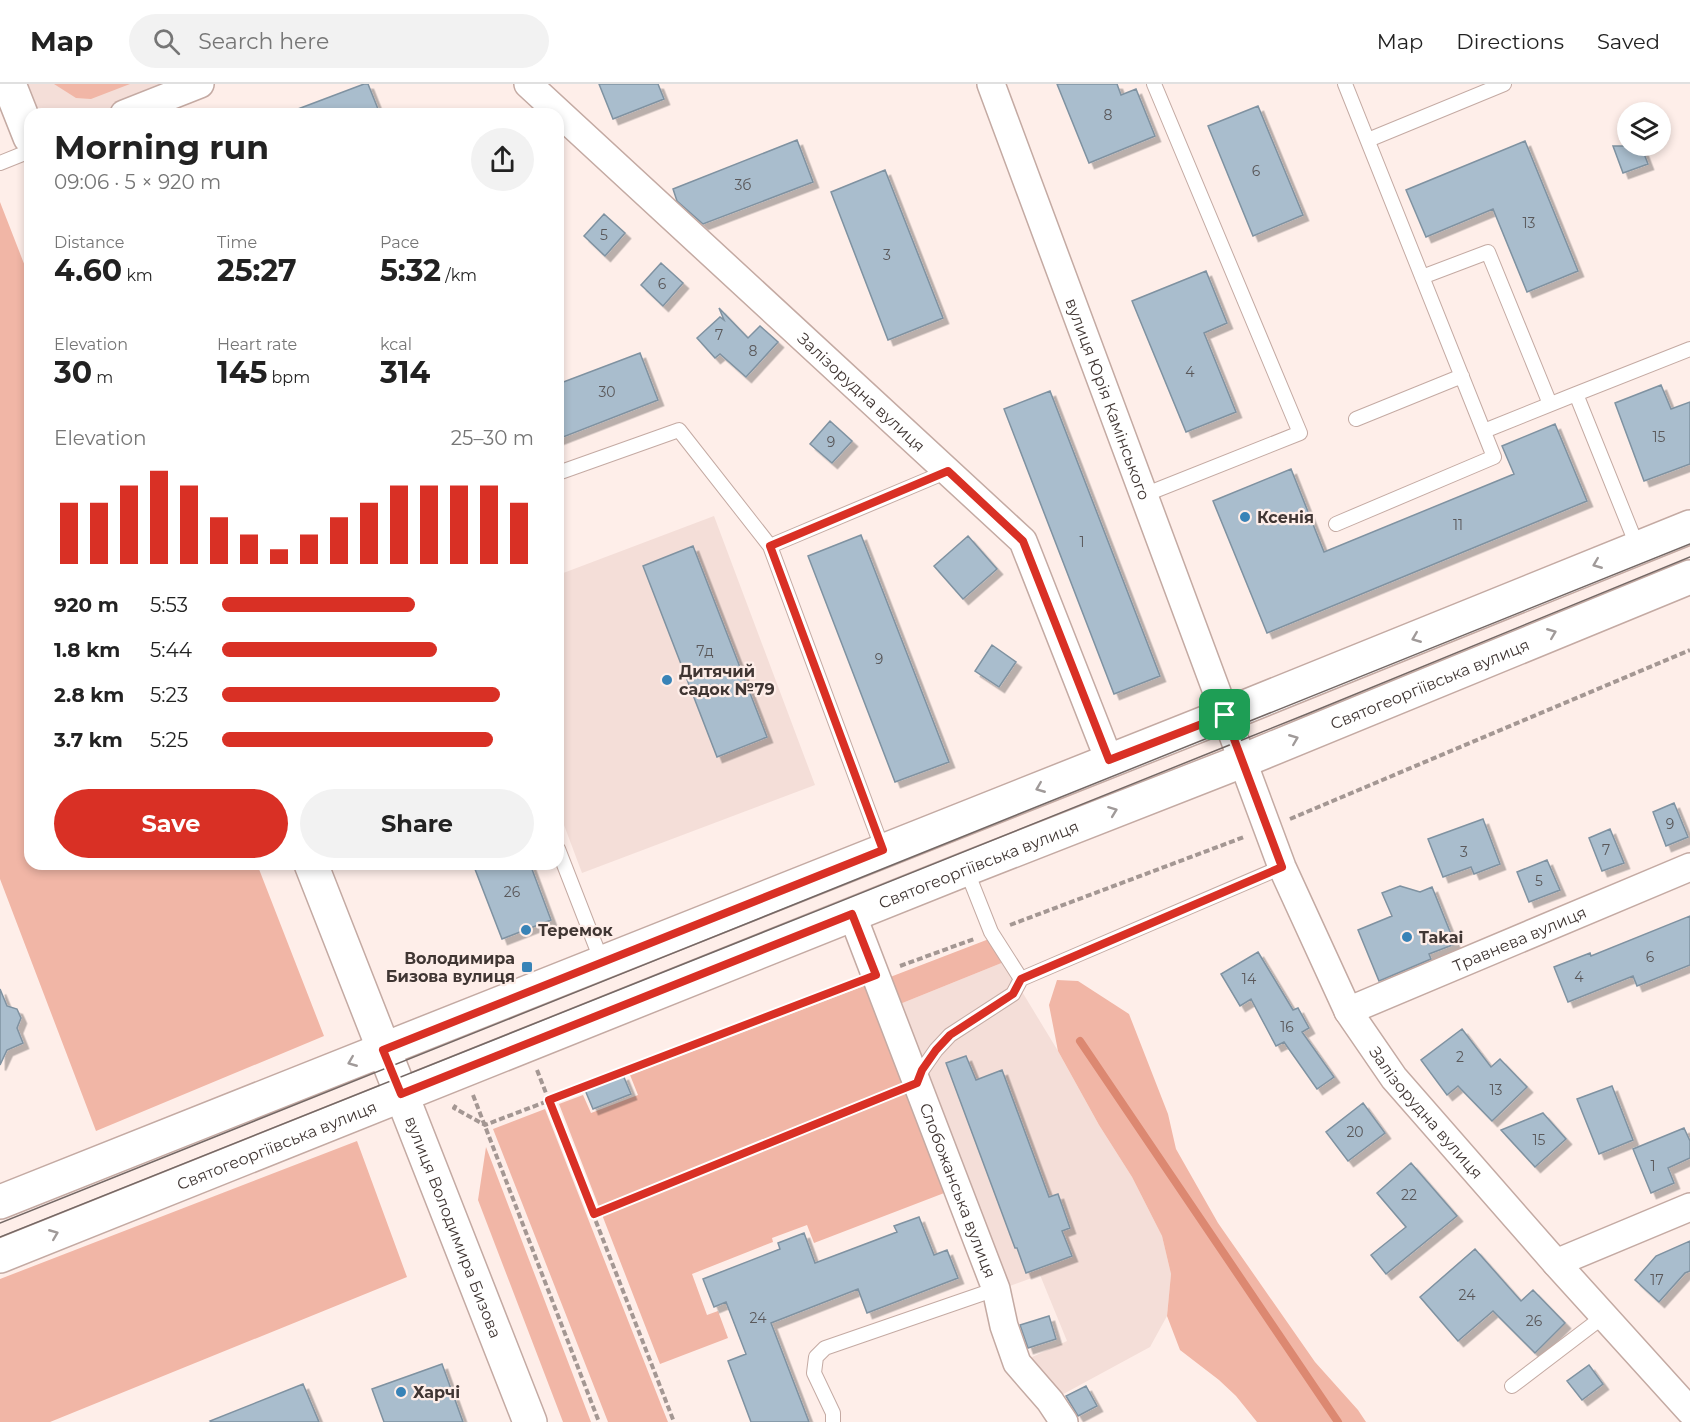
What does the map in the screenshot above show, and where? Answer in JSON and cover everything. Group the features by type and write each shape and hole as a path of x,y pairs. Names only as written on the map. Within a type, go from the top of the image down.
{"main road":[{"path":"9,84 24,122"},
{"path":"0,1202 1225,715 1690,527"},
{"name":"Святогеоргіївська вулиця","path":"0,1256 966,868 1242,761 1690,577"},
{"name":"вулиця Володимира Бизова","path":"313,870 530,1422"}],"street":[{"path":"139,108 200,84"},
{"name":"Залізорудна вулиця","path":"528,84 554,108"},
{"name":"вулиця Юрія Камінського","path":"991,84 1242,761"},
{"name":"Залізорудна вулиця","path":"564,117 1023,541 1109,760"},
{"name":"Залізорудна вулиця","path":"1242,761 1282,867 1348,1011 1394,1078 1556,1263 1690,1411"},
{"name":"Травнева вулиця","path":"1348,1011 1690,867"},
{"name":"Слобожанська вулиця","path":"852,914 996,1289 1004,1326 1017,1363 1050,1401 1064,1422"},
{"path":"1556,1263 1690,1207"}],"lane":[{"path":"1144,495 1300,433 1154,84"},
{"path":"1336,524 1494,457 1345,84"},
{"path":"1368,141 1504,84"},
{"path":"0,163 24,154"},
{"path":"1422,277 1488,252 1550,405"},
{"path":"1484,431 1690,349"},
{"path":"1356,419 1462,376"},
{"path":"1576,394 1638,548"},
{"path":"564,471 678,429 770,546 883,850"},
{"path":"770,546 948,471"},
{"path":"564,864 602,962"},
{"path":"917,1083 922,1070 950,1035 1013,994 1021,979 1282,867"},
{"path":"966,868 991,932 1021,979"},
{"path":"833,1422 832,1413 814,1373 816,1357 825,1348 996,1289"},
{"path":"1512,1386 1604,1316"}],"path":[{"path":"485,1125 876,975 1268,829 1690,650"},
{"path":"535,1064 674,1422"},
{"path":"594,1214 917,1083"},
{"path":"471,1089 599,1422"},
{"path":"454,1108 485,1125"}],"shaded area":[{"path":"9,84 200,84 139,108 26,108"},
{"path":"54,84 130,84 91,99 76,98"},
{"path":"0,202 24,264 24,870 259,870 324,1036 96,1131 0,879"},
{"name":"Дитячий садок №79","path":"714,516 815,785 582,873 564,825 564,573"},
{"path":"989,939 1004,962 895,1006 885,979"},
{"path":"1004,962 1132,1177 1162,1236 1171,1274 1167,1316 1150,1347 1056,1398 1030,1358 1067,1341 1040,1275 1004,1288 895,1006"},
{"path":"1057,980 1078,981 1129,1014 1168,1114 1176,1149 1218,1223 1315,1362 1366,1422 1257,1422 1236,1396 1219,1380 1180,1350 1167,1316 1171,1274 1162,1236 1132,1177 1099,1125 1058,1051 1049,1005"},
{"path":"872,983 952,1190 814,1243 807,1225 772,1238 773,1242 692,1274 707,1315 718,1311 728,1338 660,1364 559,1104 583,1095 591,1113 638,1095 630,1075"},
{"path":"545,1109 668,1422 608,1422 493,1129"},
{"path":"357,1141 407,1277 50,1422 0,1422 0,1279"},
{"path":"486,1147 591,1422 563,1422 478,1200"}],"building":[{"path":"368,84 378,108 301,108"},
{"path":"599,84 658,84 664,99 613,119"},
{"path":"1057,84 1117,84 1121,95 1136,89 1155,136 1089,163"},
{"path":"1258,106 1303,215 1253,236 1208,126"},
{"path":"797,140 813,182 703,224 677,201 673,189"},
{"path":"1525,141 1578,271 1527,292 1493,209 1426,237 1406,190"},
{"path":"1613,146 1617,146 1617,156 1645,156 1648,164 1623,173"},
{"path":"885,170 943,318 888,340 831,192"},
{"path":"604,214 625,233 605,256 584,236"},
{"path":"661,263 683,283 663,306 641,285"},
{"path":"1206,271 1227,323 1204,333 1236,412 1186,432 1132,301"},
{"path":"719,308 748,338 760,326 778,342 746,377 720,354 715,358 697,338 720,317 724,320"},
{"path":"640,353 658,400 564,437 564,382"},
{"path":"1661,385 1671,409 1690,402 1690,464 1644,481 1615,403"},
{"path":"1050,391 1160,676 1114,694 1004,409"},
{"path":"830,421 852,441 832,463 810,444"},
{"path":"1555,424 1587,501 1267,633 1213,501 1291,469 1324,552 1514,474 1502,446"},
{"path":"861,535 949,762 895,782 808,556"},
{"path":"968,536 997,569 963,599 934,566"},
{"path":"693,546 767,737 717,757 643,566"},
{"path":"992,645 1016,662 999,687 975,671"},
{"path":"1674,803 1688,837 1666,846 1653,812"},
{"path":"1483,819 1500,864 1474,874 1471,867 1443,877 1428,839"},
{"path":"1610,829 1624,863 1602,871 1589,838"},
{"path":"1547,860 1560,890 1529,902 1517,872"},
{"path":"475,870 532,870 551,920 502,939"},
{"name":"Takai","path":"1400,886 1420,892 1432,887 1455,944 1429,954 1431,959 1379,981 1358,930 1392,916 1382,893"},
{"path":"1690,916 1690,965 1637,986 1633,976 1568,1002 1554,967 1590,953 1591,956"},
{"path":"1258,952 1293,1010 1298,1008 1309,1028 1302,1032 1334,1077 1317,1089 1284,1042 1276,1046 1251,999 1240,1006 1221,974"},
{"path":"0,989 7,1006 17,1009 21,1018 17,1028 23,1043 7,1050 0,1065"},
{"path":"1462,1029 1491,1067 1500,1059 1527,1087 1492,1121 1458,1086 1447,1095 1421,1060"},
{"path":"966,1056 976,1080 1002,1070 1049,1197 1058,1194 1070,1228 1062,1231 1072,1256 1026,1273 946,1063"},
{"path":"623,1075 631,1094 593,1109 585,1090"},
{"path":"1612,1086 1633,1140 1599,1154 1577,1099"},
{"path":"1363,1103 1385,1133 1348,1161 1326,1132"},
{"path":"1543,1113 1566,1139 1535,1167 1501,1130"},
{"path":"1684,1128 1690,1141 1690,1158 1668,1168 1674,1183 1651,1193 1633,1149"},
{"path":"1411,1163 1457,1216 1386,1274 1371,1255 1406,1227 1377,1193"},
{"path":"919,1217 934,1255 947,1250 958,1278 867,1313 858,1289 771,1323 809,1422 751,1422 728,1361 746,1354 726,1302 714,1307 703,1279 780,1249 778,1243 804,1233 815,1263 897,1232 894,1226"},
{"path":"1690,1241 1690,1271 1685,1273 1659,1302 1635,1280 1656,1256"},
{"path":"1475,1249 1521,1301 1533,1290 1565,1323 1535,1353 1493,1311 1458,1341 1420,1297"},
{"path":"1049,1316 1056,1339 1028,1348 1020,1325"},
{"path":"442,1364 463,1422 384,1422 372,1389"},
{"path":"1589,1365 1603,1384 1582,1400 1567,1381"},
{"path":"303,1384 319,1422 210,1421"},
{"path":"1086,1386 1097,1406 1078,1416 1066,1396"}],"waterway":[{"path":"1080,1041 1338,1422"}],"tram line":[{"path":"0,1223 1690,544"},
{"path":"0,1237 1404,675 1690,557"}],"place":[{"name":"Ксенія","path":"1245,517"},
{"name":"Дитячий садок №79","path":"667,680"},
{"name":"Теремок","path":"526,930"},
{"name":"Takai","path":"1407,937"},
{"name":"Володимира Бизова вулиця","path":"527,967"},
{"name":"Харчі","path":"401,1392"}],"route":[{"path":"948,471 1023,541 1109,760 1225,715 1282,867 1021,979 1013,994 950,1035 922,1070 917,1083 594,1214 549,1100 876,975 852,914 401,1094 383,1050 883,850 770,546 948,471"}]}
